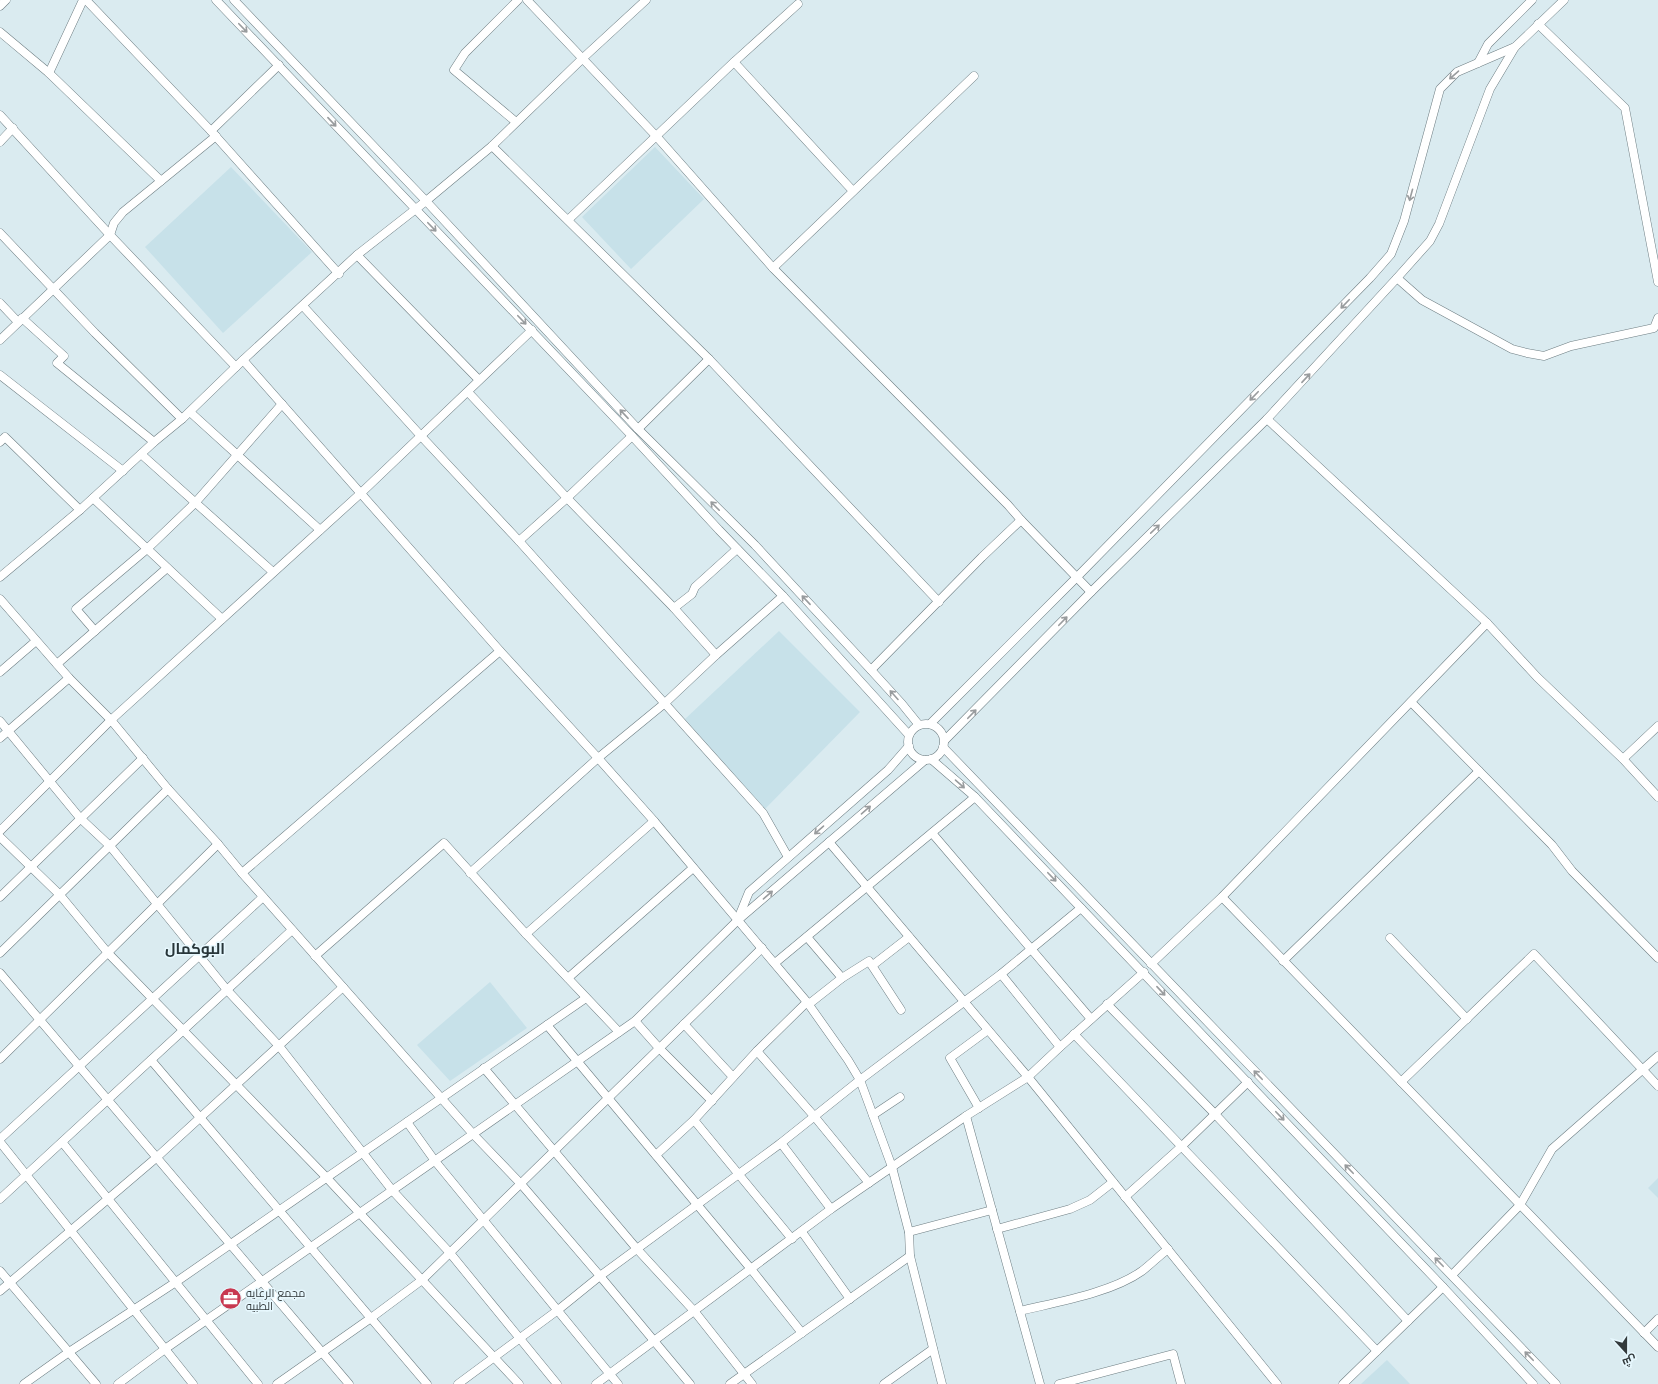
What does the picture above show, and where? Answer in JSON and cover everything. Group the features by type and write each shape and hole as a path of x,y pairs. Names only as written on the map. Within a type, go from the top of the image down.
{"street":[{"path":"0,6 6,0"},
{"path":"49,74 84,0 214,134 339,274"},
{"path":"216,0 415,210 532,330 635,432 755,545 902,704 918,725"},
{"path":"234,0 426,201 635,432 737,549 783,596 909,735"},
{"path":"516,122 454,70 465,53 518,0"},
{"path":"527,0 657,137 773,268 997,493 1091,592"},
{"path":"0,577 80,510 154,442 190,412 243,360 357,256 492,146 583,58 646,0"},
{"path":"1478,63 1488,44 1532,0"},
{"path":"118,1384 165,1349 635,1021 738,920 928,759 940,752 944,744 1091,592 1267,419 1430,241 1440,224 1490,88 1515,47 1564,0"},
{"path":"568,220 657,137 734,62 798,4"},
{"path":"1538,24 1625,108 1658,282"},
{"path":"0,32 49,74 161,181"},
{"path":"930,724 1077,577 1370,278 1391,254 1404,222 1440,89 1457,72 1515,47"},
{"path":"734,62 853,191"},
{"path":"0,340 110,234 114,223 123,212 214,134 279,65"},
{"path":"773,268 974,76"},
{"path":"0,115 236,367"},
{"path":"0,142 13,128"},
{"path":"492,146 709,359 939,602"},
{"path":"0,233 95,333 182,419"},
{"path":"357,256 479,380"},
{"path":"1397,278 1422,300 1512,349 1544,356 1571,346 1654,328 1658,318"},
{"path":"0,303 64,356 58,363 154,442"},
{"path":"303,306 519,541 763,813 788,857"},
{"path":"0,831 110,720 361,493 532,330"},
{"path":"519,541 567,498 709,359"},
{"path":"243,360 500,651 654,821 808,1003 848,1060 860,1080 892,1167 909,1232 910,1256 942,1384"},
{"path":"0,375 123,471"},
{"path":"468,392 567,498 674,608 716,655"},
{"path":"95,631 76,609 148,549 195,503 282,404"},
{"path":"190,412 320,530"},
{"path":"1267,419 1487,623 1538,677 1623,759 1658,797"},
{"path":"0,442 5,437 80,510"},
{"path":"141,454 273,572"},
{"path":"93,498 222,619"},
{"path":"871,670 1021,520"},
{"path":"674,608 692,594 694,587 737,549"},
{"path":"57,664 167,568"},
{"path":"470,873 598,758 665,703 716,655 783,596"},
{"path":"0,599 69,678 110,720 168,790 218,844 292,930 473,1134 521,1184 690,1384"},
{"path":"1151,964 1222,897 1487,623"},
{"path":"0,672 36,640"},
{"path":"242,873 500,651"},
{"path":"0,738 69,678"},
{"path":"1411,702 1552,845 1572,871 1658,958"},
{"path":"0,720 80,818 110,846 227,990 279,1046 392,1190 450,1252 557,1384"},
{"path":"1533,1384 1144,972 975,797 928,759 915,756 909,746 909,735 918,725 930,724 940,730 944,744 1151,964 1556,1384"},
{"path":"1623,759 1658,726"},
{"path":"738,920 749,892 888,770 909,746"},
{"path":"0,897 143,758"},
{"path":"1283,961 1480,772"},
{"path":"0,953 168,790"},
{"path":"775,964 975,797"},
{"path":"526,934 654,821"},
{"path":"932,833 1091,1019"},
{"path":"0,837 60,895 108,953 326,1177 519,1384"},
{"path":"829,842 1028,1077 1277,1384"},
{"path":"0,1060 218,844"},
{"path":"316,956 444,844 526,934 619,1032"},
{"path":"568,978 693,868"},
{"path":"193,1384 0,1140 263,897"},
{"path":"1222,897 1658,1347"},
{"path":"458,1384 558,1310 600,1276 782,1143 860,1080 1001,974 1081,908"},
{"path":"0,1199 292,930"},
{"path":"807,937 842,978"},
{"path":"872,965 909,937"},
{"path":"1390,938 1467,1019"},
{"path":"277,1384 422,1280 762,948"},
{"path":"1401,1082 1534,954 1658,1086"},
{"path":"656,1156 694,1120 757,1051 808,1003 842,978 869,961 901,1010"},
{"path":"596,1384 695,1312 831,1209 966,1116 1028,1077 1144,972"},
{"path":"0,973 349,1384"},
{"path":"1001,974 1060,1047"},
{"path":"0,1291 156,1158 343,987"},
{"path":"24,1384 69,1352 176,1282 586,998"},
{"path":"1107,1004 1214,1113 1408,1321"},
{"path":"635,1021 659,1048 712,1101"},
{"path":"684,1024 733,1077"},
{"path":"547,1025 609,1098 696,1206 751,1269 802,1333"},
{"path":"979,1108 950,1058 988,1030"},
{"path":"1074,1034 1377,1351"},
{"path":"757,1051 814,1116 869,1183"},
{"path":"1452,1275 1520,1205 1552,1149 1658,1056"},
{"path":"151,1060 427,1384"},
{"path":"484,1068 637,1249 695,1312 752,1384"},
{"path":"1125,1196 1182,1146 1214,1113 1248,1082"},
{"path":"873,1115 900,1097"},
{"path":"966,1116 1040,1384"},
{"path":"694,1120 792,1239"},
{"path":"407,1122 435,1161 618,1384"},
{"path":"62,1142 258,1384"},
{"path":"782,1143 831,1209"},
{"path":"997,1229 1070,1209 1090,1200 1113,1182"},
{"path":"909,1232 992,1210"},
{"path":"802,1232 850,1299"},
{"path":"1020,1311 1099,1291 1121,1282 1141,1271 1168,1249"},
{"path":"730,1384 910,1256"},
{"path":"0,1271 96,1384"},
{"path":"1343,1384 1443,1287"},
{"path":"1644,1332 1658,1319"},
{"path":"884,1384 933,1349"},
{"path":"1059,1384 1173,1354 1181,1384"}],"shaded area":[{"path":"655,147 704,199 631,269 582,217"},
{"path":"231,167 312,252 223,333 145,247"},
{"path":"779,631 860,712 765,809 685,719"},
{"path":"490,982 527,1028 450,1081 417,1045"},
{"path":"1658,1178 1658,1198 1648,1188"},
{"path":"1387,1360 1410,1384 1361,1384"}],"place":[{"name":"مجمع الرعايه الطبيه","path":"231,1299"}],"district":[{"name":"البوكمال","path":"195,949"}]}
